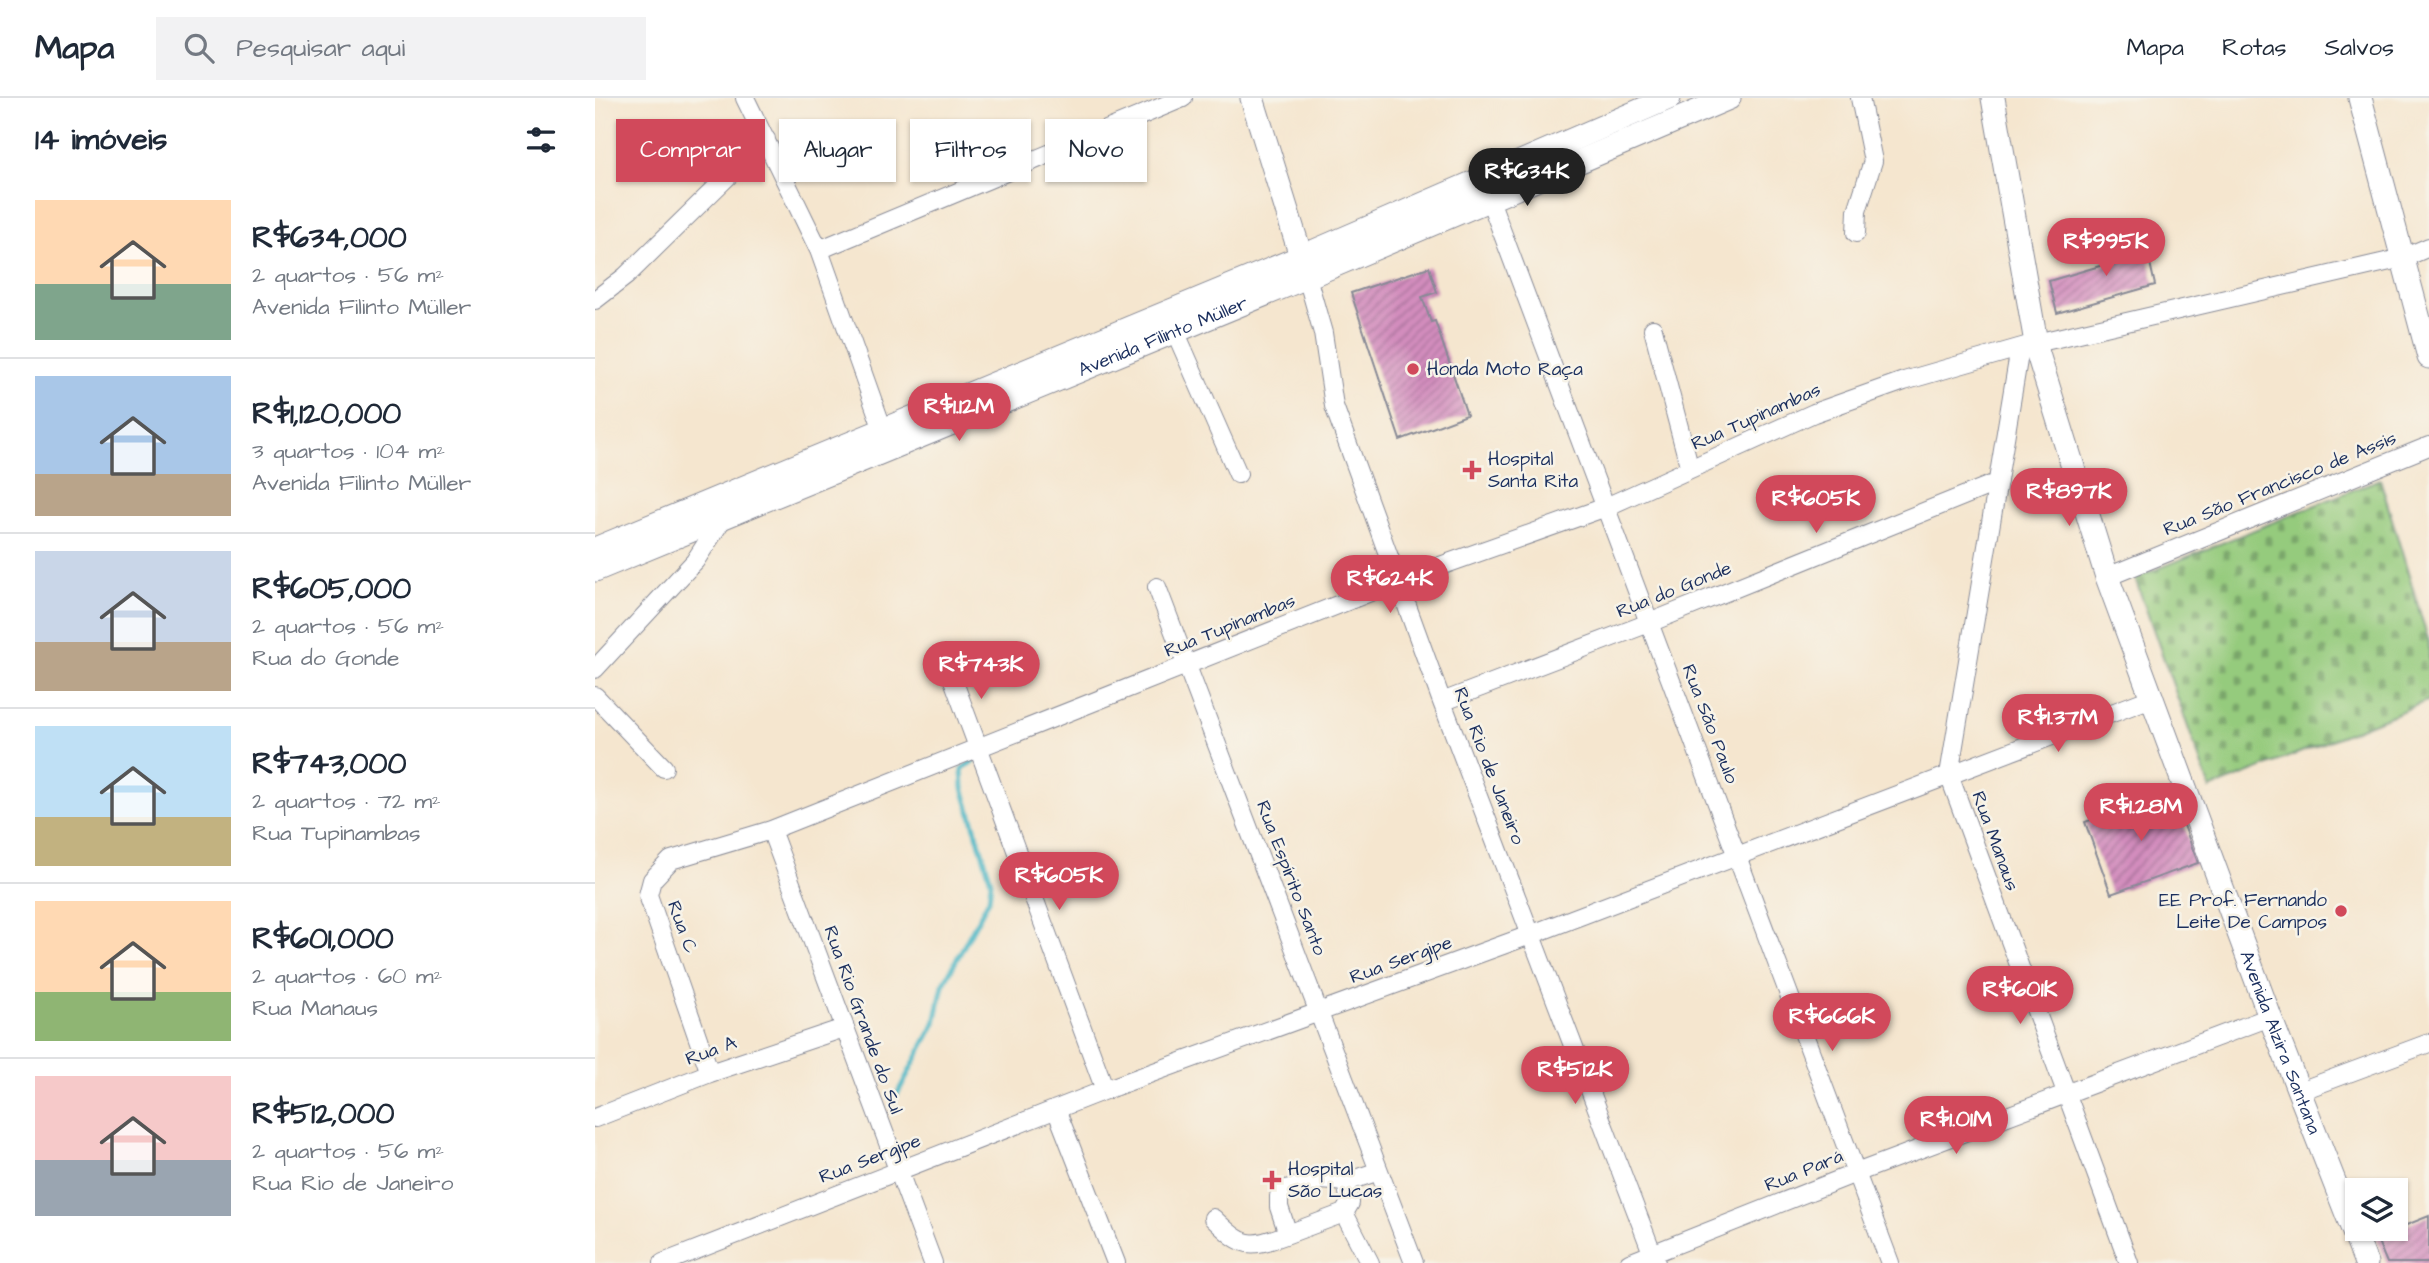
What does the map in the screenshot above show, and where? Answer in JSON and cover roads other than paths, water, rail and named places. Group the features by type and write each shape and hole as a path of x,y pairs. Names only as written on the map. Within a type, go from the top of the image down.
{"main road":[{"path":"1252,98 1304,267"},
{"name":"Avenida Filinto Müller","path":"595,570 1175,331 1304,267 1669,98"},
{"name":"Avenida Filinto Müller","path":"595,549 1277,267 1304,267 1490,200 1729,98"},
{"name":"Avenida Alzira Santana","path":"1993,98 2028,346 2107,577 2154,697 2270,1017 2366,1263"},
{"path":"2360,98 2429,357"}],"street":[{"path":"745,98 820,250 883,430"},
{"path":"820,250 1183,98"},
{"path":"1856,233 1857,211 1873,161 1860,98"},
{"path":"595,300 626,276 766,139"},
{"name":"Rua São Paulo","path":"1490,200 1890,1263"},
{"name":"Rua Tupinambas","path":"771,830 1398,582 1606,507 1814,413 1904,381 2028,346 2403,258 2429,247"},
{"name":"Rua Rio de Janeiro","path":"1304,267 1323,333 1334,406 1442,702 1655,1258"},
{"path":"1653,329 1690,469"},
{"path":"1175,331 1238,474"},
{"name":"Rua Manaus","path":"2028,346 1998,482 1949,775 2129,1263"},
{"name":"Rua São Francisco de Assis","path":"2107,577 2429,446"},
{"name":"Rua do Gonde","path":"1442,702 1649,623 1998,482"},
{"path":"595,669 695,561 725,515"},
{"name":"Rua Espírito Santo","path":"1157,587 1414,1263"},
{"path":"948,666 1105,1090"},
{"path":"595,696 664,768"},
{"name":"Rua Sergipe","path":"663,1263 1105,1090 1530,935 2154,697"},
{"name":"Rua Rio Grande do Sul","path":"771,830 896,1172 933,1263"},
{"name":"Rua C","path":"711,1073 648,895 652,880 671,860 771,830"},
{"name":"Rua Pará","path":"1629,1263 1655,1258 1856,1173 2270,1017"},
{"name":"Rua A","path":"595,1118 711,1073 844,1028"},
{"path":"2300,1091 2429,1043"},
{"path":"1056,1109 1116,1263"},
{"path":"1288,1234 1279,1206 1279,1196 1286,1189 1321,1180 1346,1182 1379,1171"},
{"path":"1213,1218 1237,1242 1258,1246 1344,1213 1350,1203 1346,1182"},
{"path":"1344,1213 1370,1263"}],"waterway":[{"path":"894,1100 935,1023 943,985 989,899 991,881 963,788 962,769 973,761"}],"place":[{"name":"Honda Moto Raça","path":"1413,369"},
{"name":"Hospital Santa Rita","path":"1472,470"},
{"name":"EE Prof. Fernando Leite De Campos","path":"2341,911"},
{"name":"Hospital São Lucas","path":"1272,1180"}]}
